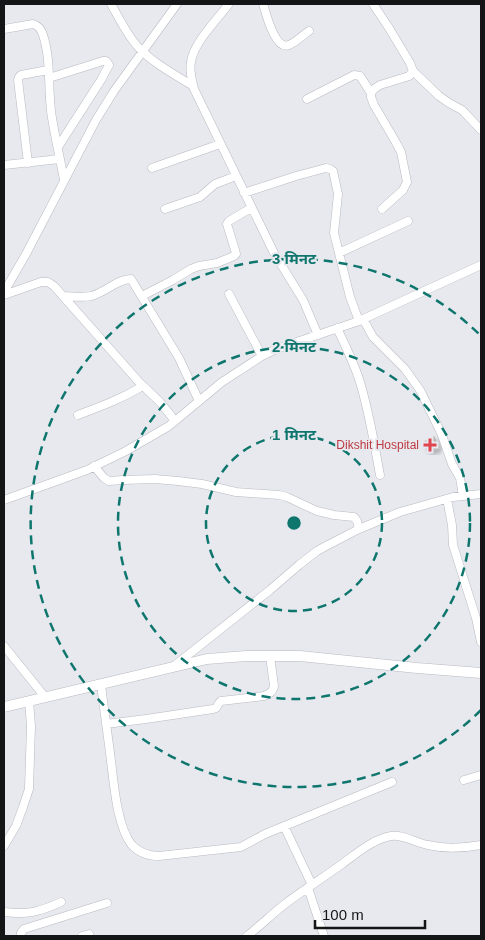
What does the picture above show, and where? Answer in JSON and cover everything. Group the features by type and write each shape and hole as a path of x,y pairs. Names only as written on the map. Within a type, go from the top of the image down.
{"main road":[{"path":"4,707 172,667 207,660 246,656 300,656 417,668 481,672"}],"street":[{"path":"111,4 137,46 152,60 193,86"},
{"path":"4,294 96,120 177,4"},
{"path":"228,4 193,52 190,63 193,86 251,208 274,253 303,300 318,335"},
{"path":"263,4 274,34 280,44 284,46 289,45 309,31"},
{"path":"373,4 410,62 413,71 439,96 462,110 481,130"},
{"path":"4,29 33,24 40,28 45,43 52,112 64,180"},
{"path":"28,163 19,77 21,75 48,74 103,61 108,63 109,65 101,80 58,147"},
{"path":"371,92 380,85 409,76 413,71"},
{"path":"307,99 354,75 360,76 371,92 374,104 400,152 407,182 403,190 382,209"},
{"path":"152,168 220,144"},
{"path":"4,165 60,159"},
{"path":"244,193 326,168 330,169 334,174 338,188 334,230 350,297 361,320 405,369 420,390 460,478 463,496"},
{"path":"165,209 200,197 215,184 236,176"},
{"path":"142,296 191,269 217,263 234,256 236,254 227,224 251,208"},
{"path":"339,253 408,221"},
{"path":"4,500 62,480 126,451 169,426 234,374 262,356 361,320 481,265"},
{"path":"63,296 90,297 128,278 132,280 179,358 199,401"},
{"path":"4,294 41,282 48,282 54,286 143,386 160,402 175,421"},
{"path":"229,294 262,356"},
{"path":"337,328 353,362 364,395 380,475"},
{"path":"78,415 108,404 143,386"},
{"path":"94,466 109,481 178,480 236,492 280,495 317,511 354,518 357,520 359,528"},
{"path":"172,667 270,590 316,551 359,528 400,512 447,499 481,494"},
{"path":"447,499 452,525 453,545 476,618 481,642"},
{"path":"4,646 44,696"},
{"path":"106,724 213,709 221,701 269,694 274,689 270,656"},
{"path":"101,684 121,822 127,837 140,852 159,856 236,848 246,845 265,834 392,782"},
{"path":"4,846 24,808 29,789 31,726 29,701"},
{"path":"464,780 481,775"},
{"path":"284,826 310,887 324,936"},
{"path":"247,936 285,905 372,843 392,836 398,836 439,847 481,845"},
{"path":"4,912 27,914 61,902"},
{"path":"21,936 24,929 107,903"}],"building":[{"path":"434,436 440,448 428,453 423,442"}],"place":[{"name":"Dikshit Hospital","path":"430,445"}]}
